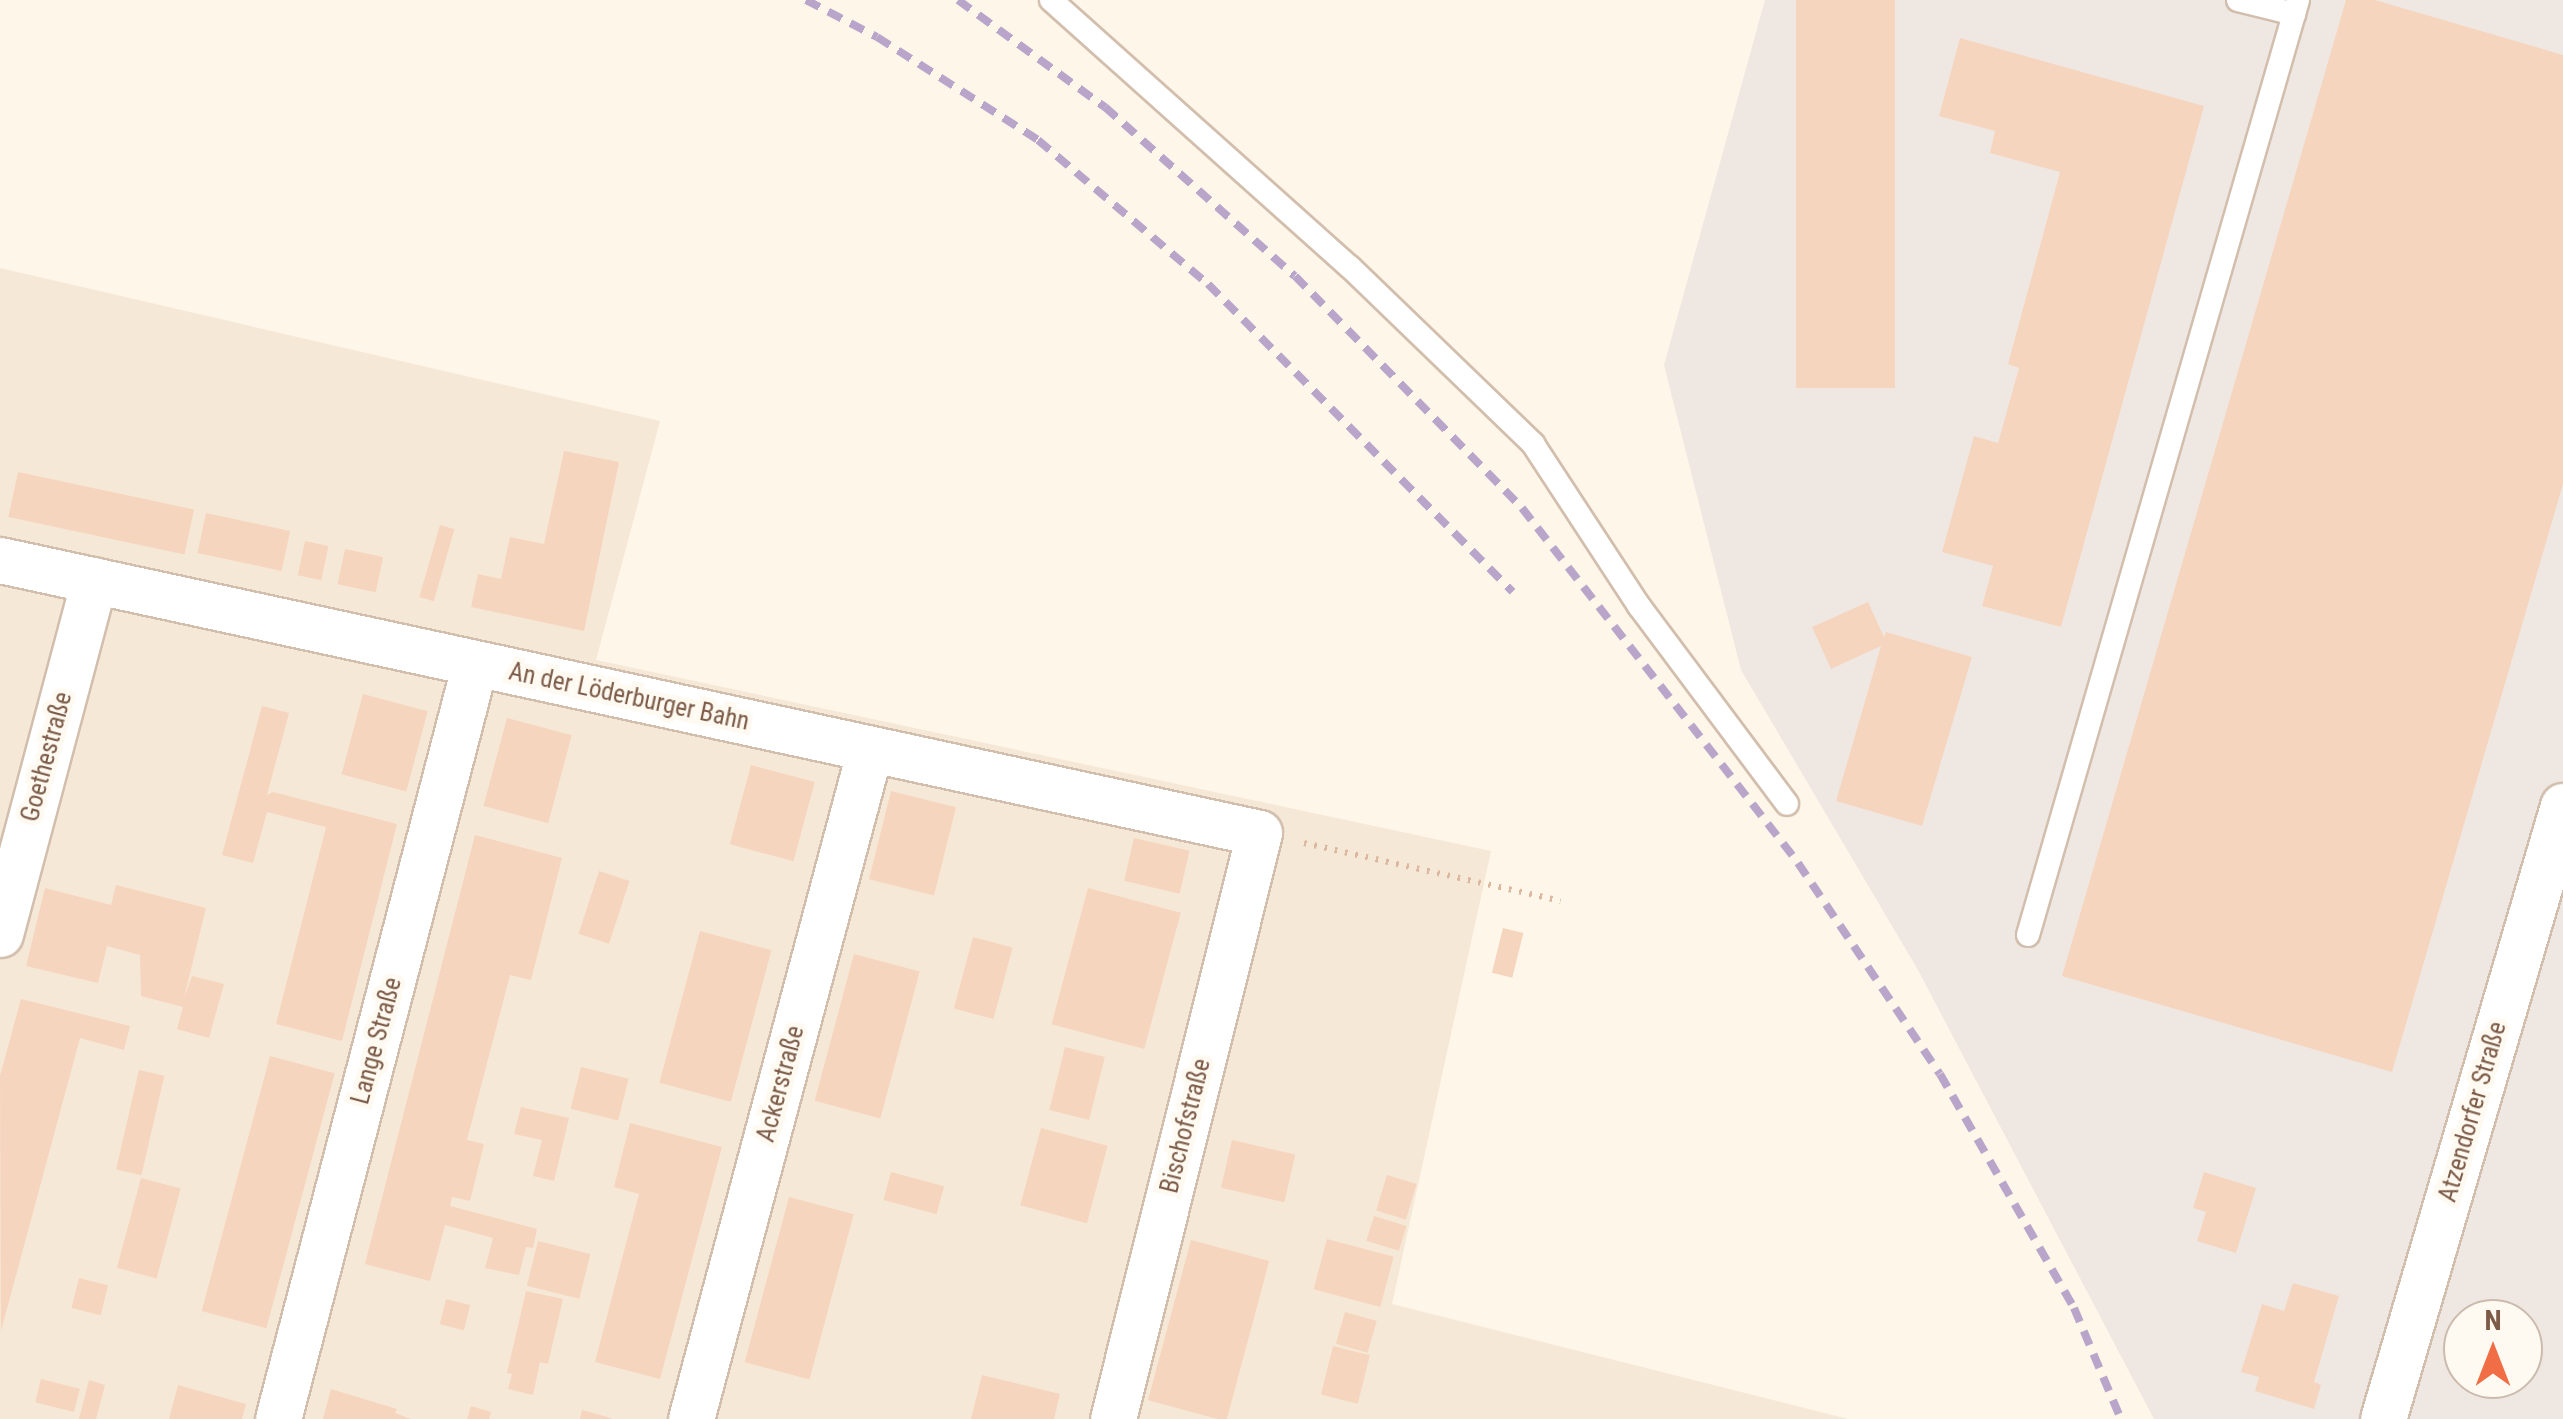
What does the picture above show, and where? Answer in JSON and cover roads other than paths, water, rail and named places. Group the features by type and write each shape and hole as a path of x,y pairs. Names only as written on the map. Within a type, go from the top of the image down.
{"street":[{"name":"An der Löderburger Bahn","path":"0,560 1259,833"},
{"name":"Goethestraße","path":"0,934 94,580"},
{"name":"Lange Straße","path":"278,1419 475,664"},
{"name":"Ackerstraße","path":"691,1419 870,749"},
{"name":"Atzendorfer Straße","path":"2383,1419 2563,806"},
{"name":"Bischofstraße","path":"1113,1419 1259,833"}],"lane":[{"path":"1051,0 1350,267 1534,444 1639,606 1787,804"},
{"path":"2028,935 2296,7 2238,0"}],"railway":[{"path":"806,0 877,37 1038,140 1208,284 1513,592"},
{"path":"958,0 1105,107 1295,276 1522,508 1798,863 1940,1074 2074,1308 2121,1419"}]}
